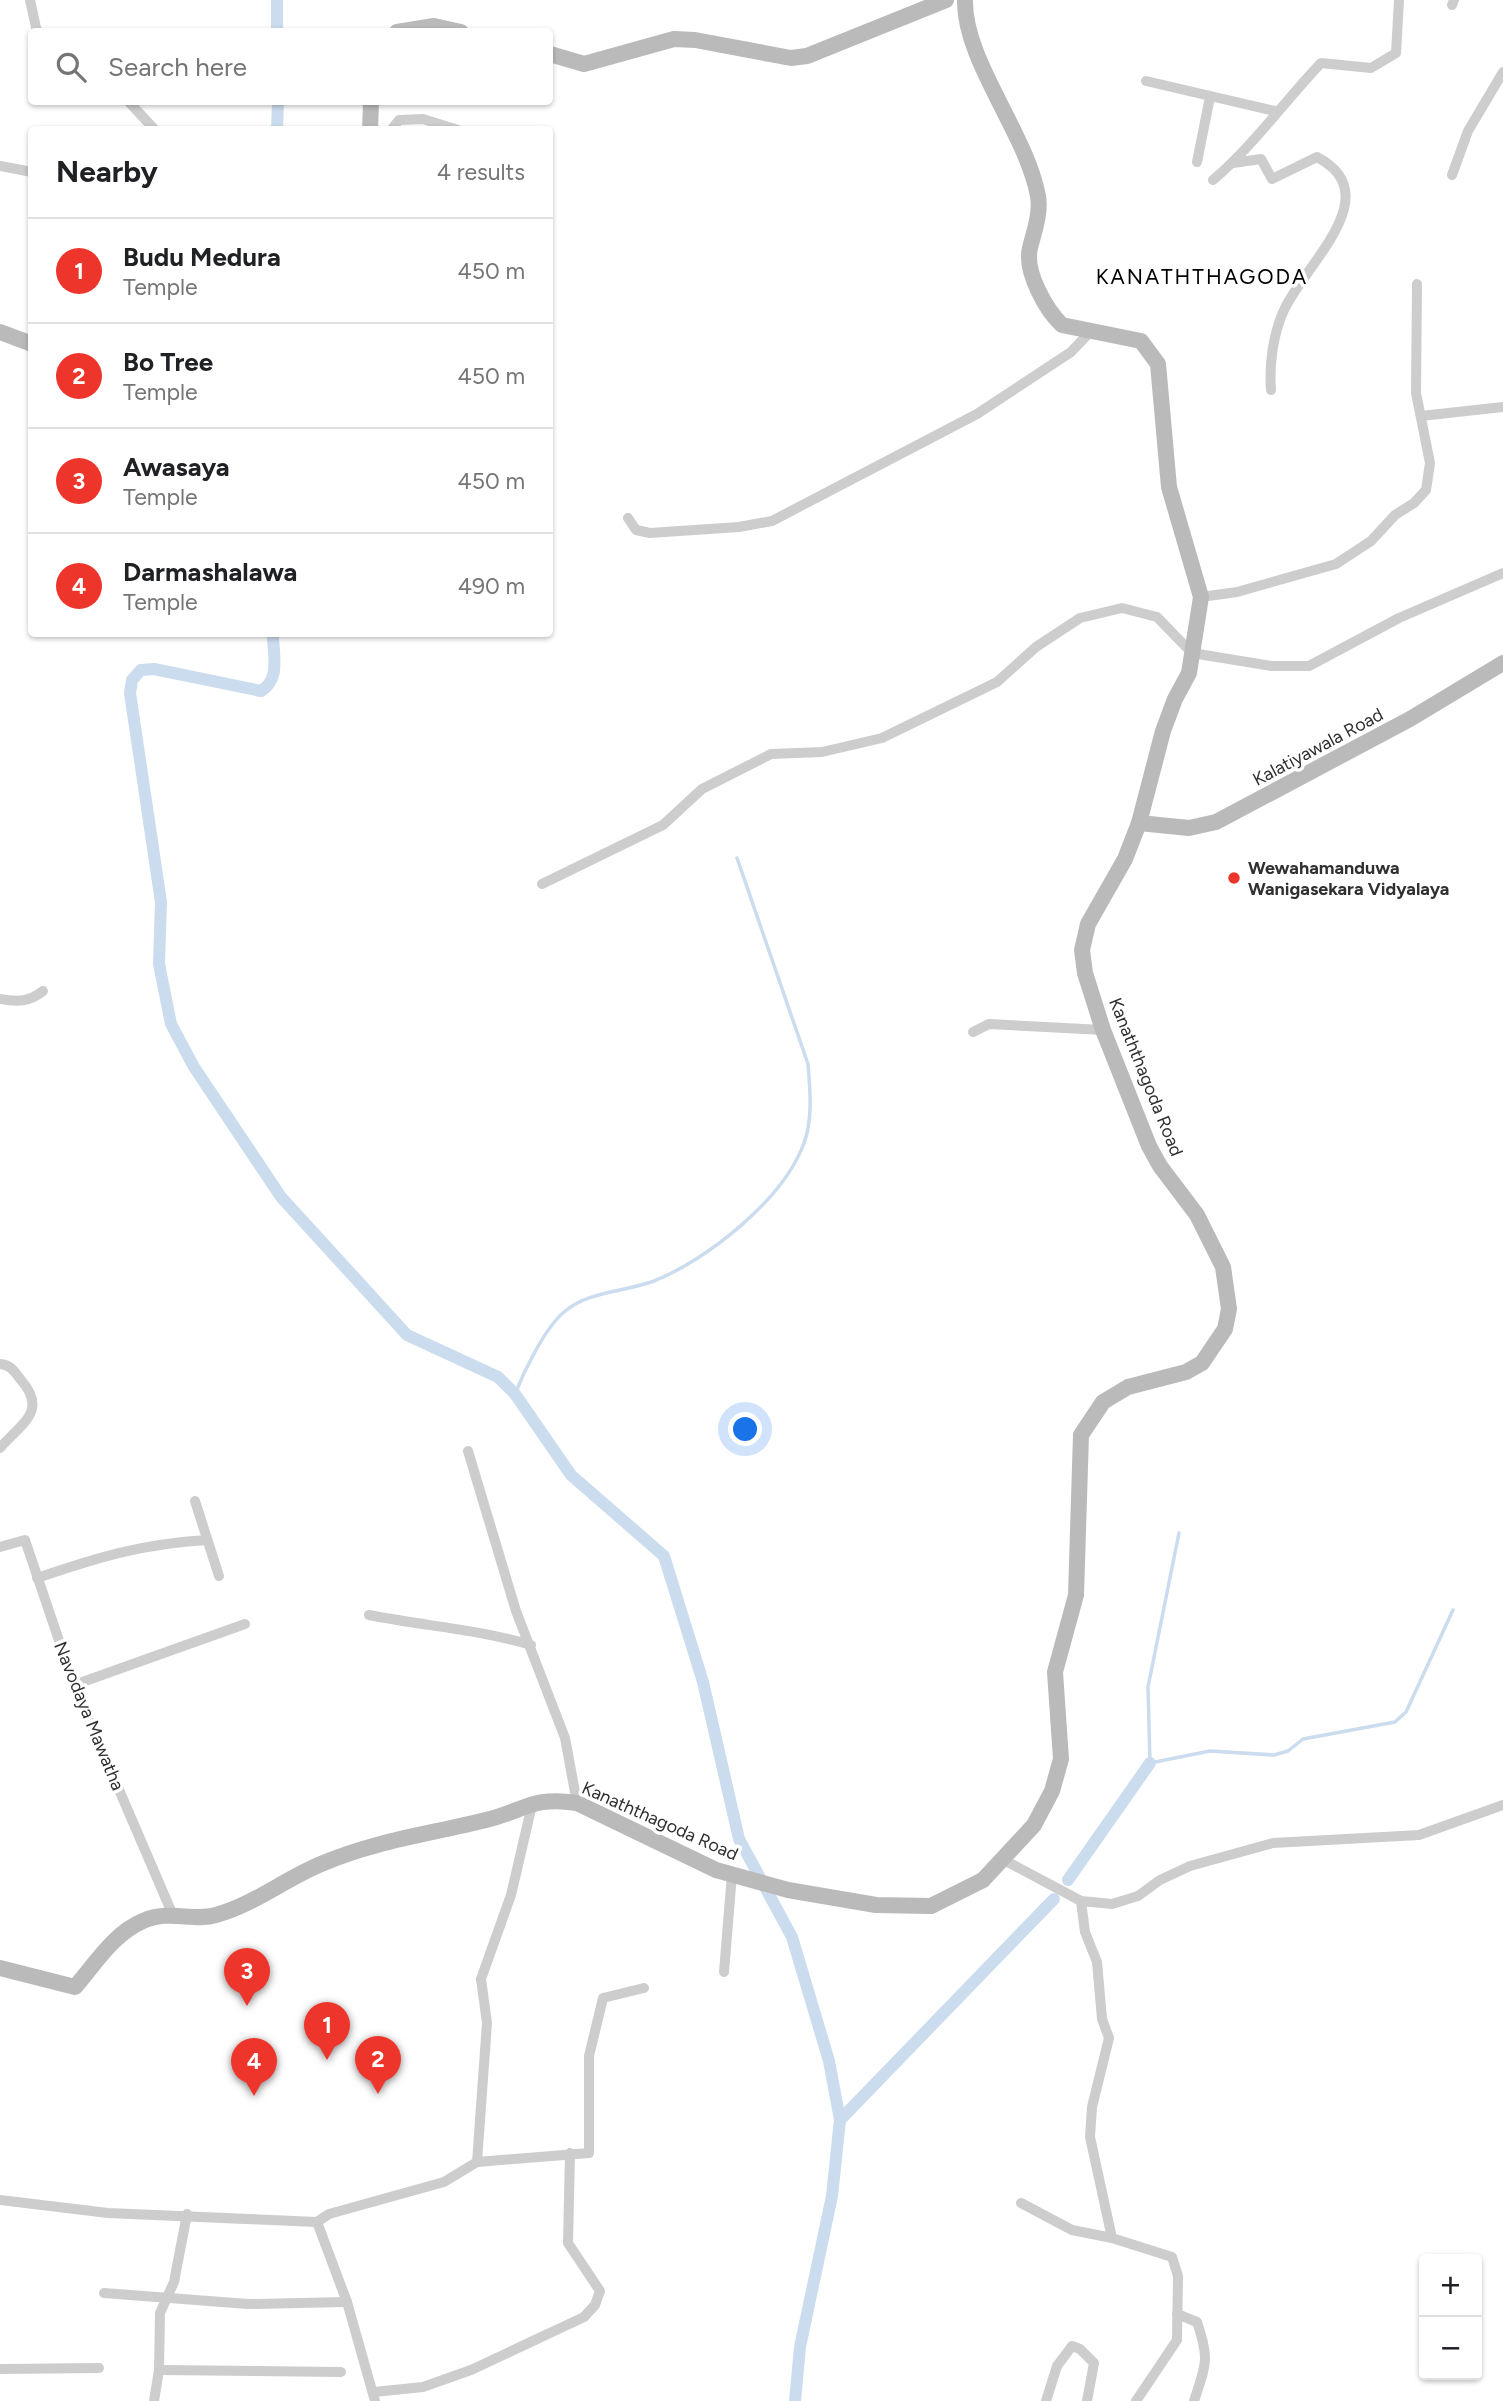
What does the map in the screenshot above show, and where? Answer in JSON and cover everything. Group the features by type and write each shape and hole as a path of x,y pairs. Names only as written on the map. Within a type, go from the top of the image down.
{"street":[{"path":"30,0 36,28"},
{"path":"553,55 584,64 674,39 695,40 791,58 807,56 946,0"},
{"name":"Kanaththagoda Road","path":"172,1913 213,1916 261,1899 320,1864 381,1843 487,1820 533,1805 536,1801 552,1799 577,1803 716,1870 788,1890 876,1905 931,1906 983,1880 1034,1825 1052,1791 1061,1759 1055,1672 1076,1595 1080,1435 1103,1402 1128,1387 1186,1372 1202,1363 1225,1329 1230,1309 1223,1267 1197,1215 1160,1166 1149,1146 1103,1030 1085,973 1082,950 1088,924 1125,859 1139,823 1163,731 1175,699 1189,673 1201,597 1169,487 1158,364 1141,341 1062,325 1036,287 1029,252 1037,225 1039,197 1019,139 975,46 965,14 965,0"},
{"path":"1213,180 1233,163 1275,111 1321,63 1371,68 1396,52 1399,0"},
{"path":"422,28 443,28"},
{"path":"1452,175 1468,131 1503,72"},
{"path":"1146,81 1275,111"},
{"path":"1197,162 1210,97"},
{"path":"131,105 151,126"},
{"path":"370,126 371,105"},
{"path":"394,126 399,120 423,119 445,126"},
{"path":"1233,163 1261,159 1272,179 1317,157 1329,163 1344,179 1347,193 1344,211 1334,234 1316,257 1283,312 1269,368 1271,390"},
{"path":"0,166 28,171"},
{"path":"1201,597 1237,592 1336,564 1371,541 1395,515 1414,503 1426,490 1430,463 1416,393 1417,284"},
{"path":"628,518 636,530 650,533 739,527 772,521 977,414 1070,352 1091,331"},
{"path":"0,332 28,342"},
{"path":"1421,416 1503,407"},
{"path":"542,884 663,825 702,789 771,754 822,752 882,738 928,716 997,681 1036,647 1080,618 1122,608 1157,617 1192,653 1272,666 1309,666 1399,618 1503,573"},
{"name":"Kalatiyawala Road","path":"1139,823 1189,828 1216,822 1410,719 1503,663"},
{"path":"0,999 16,1002 32,1000 43,991"},
{"path":"973,1032 989,1024 1103,1030"},
{"path":"0,1364 13,1368 32,1390 35,1401 31,1413 0,1448"},
{"path":"468,1451 516,1611 565,1738 577,1803"},
{"path":"195,1502 219,1576"},
{"name":"Navodaya Mawatha","path":"0,1547 25,1540 74,1685 172,1913"},
{"path":"37,1578 115,1551 162,1542 207,1540"},
{"path":"369,1615 421,1625 461,1628 531,1645"},
{"path":"74,1685 245,1624"},
{"path":"477,2162 487,2023 481,1979 511,1895 533,1805"},
{"path":"1002,1859 1081,1901 1112,1904 1138,1896 1160,1880 1190,1866 1273,1843 1419,1835 1503,1805"},
{"path":"724,1972 732,1874"},
{"path":"1081,1901 1085,1932 1097,1962 1102,2019 1109,2038 1092,2107 1090,2137 1112,2238"},
{"path":"0,1968 75,1987 122,1932 144,1920 172,1913"},
{"path":"0,2200 108,2213 187,2214 317,2222 329,2214 444,2182 477,2162 589,2153 589,2056 603,1998 644,1988"},
{"path":"317,2222 346,2302 374,2397 423,2387 471,2370 584,2317 595,2305 600,2291 568,2243 570,2154"},
{"path":"1021,2203 1072,2230 1097,2238 1112,2238 1172,2258 1178,2276 1177,2340 1136,2401"},
{"path":"154,2401 159,2370 160,2313 169,2299 187,2214"},
{"path":"104,2292 248,2304 346,2302"},
{"path":"1177,2314 1197,2322 1206,2347 1207,2361 1194,2401"},
{"path":"1046,2401 1057,2366 1072,2346 1080,2348 1094,2362 1087,2401"},
{"path":"0,2369 99,2368"},
{"path":"159,2370 341,2372"}],"waterway":[{"path":"277,0 277,28"},
{"path":"277,126 278,105"},
{"path":"273,637 274,673 261,691 154,669 141,670 132,680 130,693 161,902 159,964 171,1024 194,1067 281,1197 407,1335 498,1377 515,1394 571,1475 664,1556 703,1682 739,1839 792,1937 829,2061 840,2120 832,2196 800,2347 795,2401"},
{"path":"515,1394 529,1362 564,1312 595,1296 654,1281 719,1243 762,1206 780,1185 804,1143 810,1114 808,1064 737,858"},
{"path":"1179,1533 1148,1687 1150,1763 1210,1751 1274,1755 1288,1751 1303,1739 1395,1722 1406,1712 1453,1610"},
{"path":"1068,1880 1150,1763"},
{"path":"840,2120 1054,1899"}],"place":[{"name":"Wewahamanduwa Wanigasekara Vidyalaya","path":"1234,878"},
{"name":"Awasaya","path":"247,2006"},
{"name":"Budu Medura","path":"327,2060"},
{"name":"Bo Tree","path":"378,2094"},
{"name":"Darmashalawa","path":"254,2096"}],"district":[{"name":"KANATHTHAGODA","path":"1202,277"}]}
